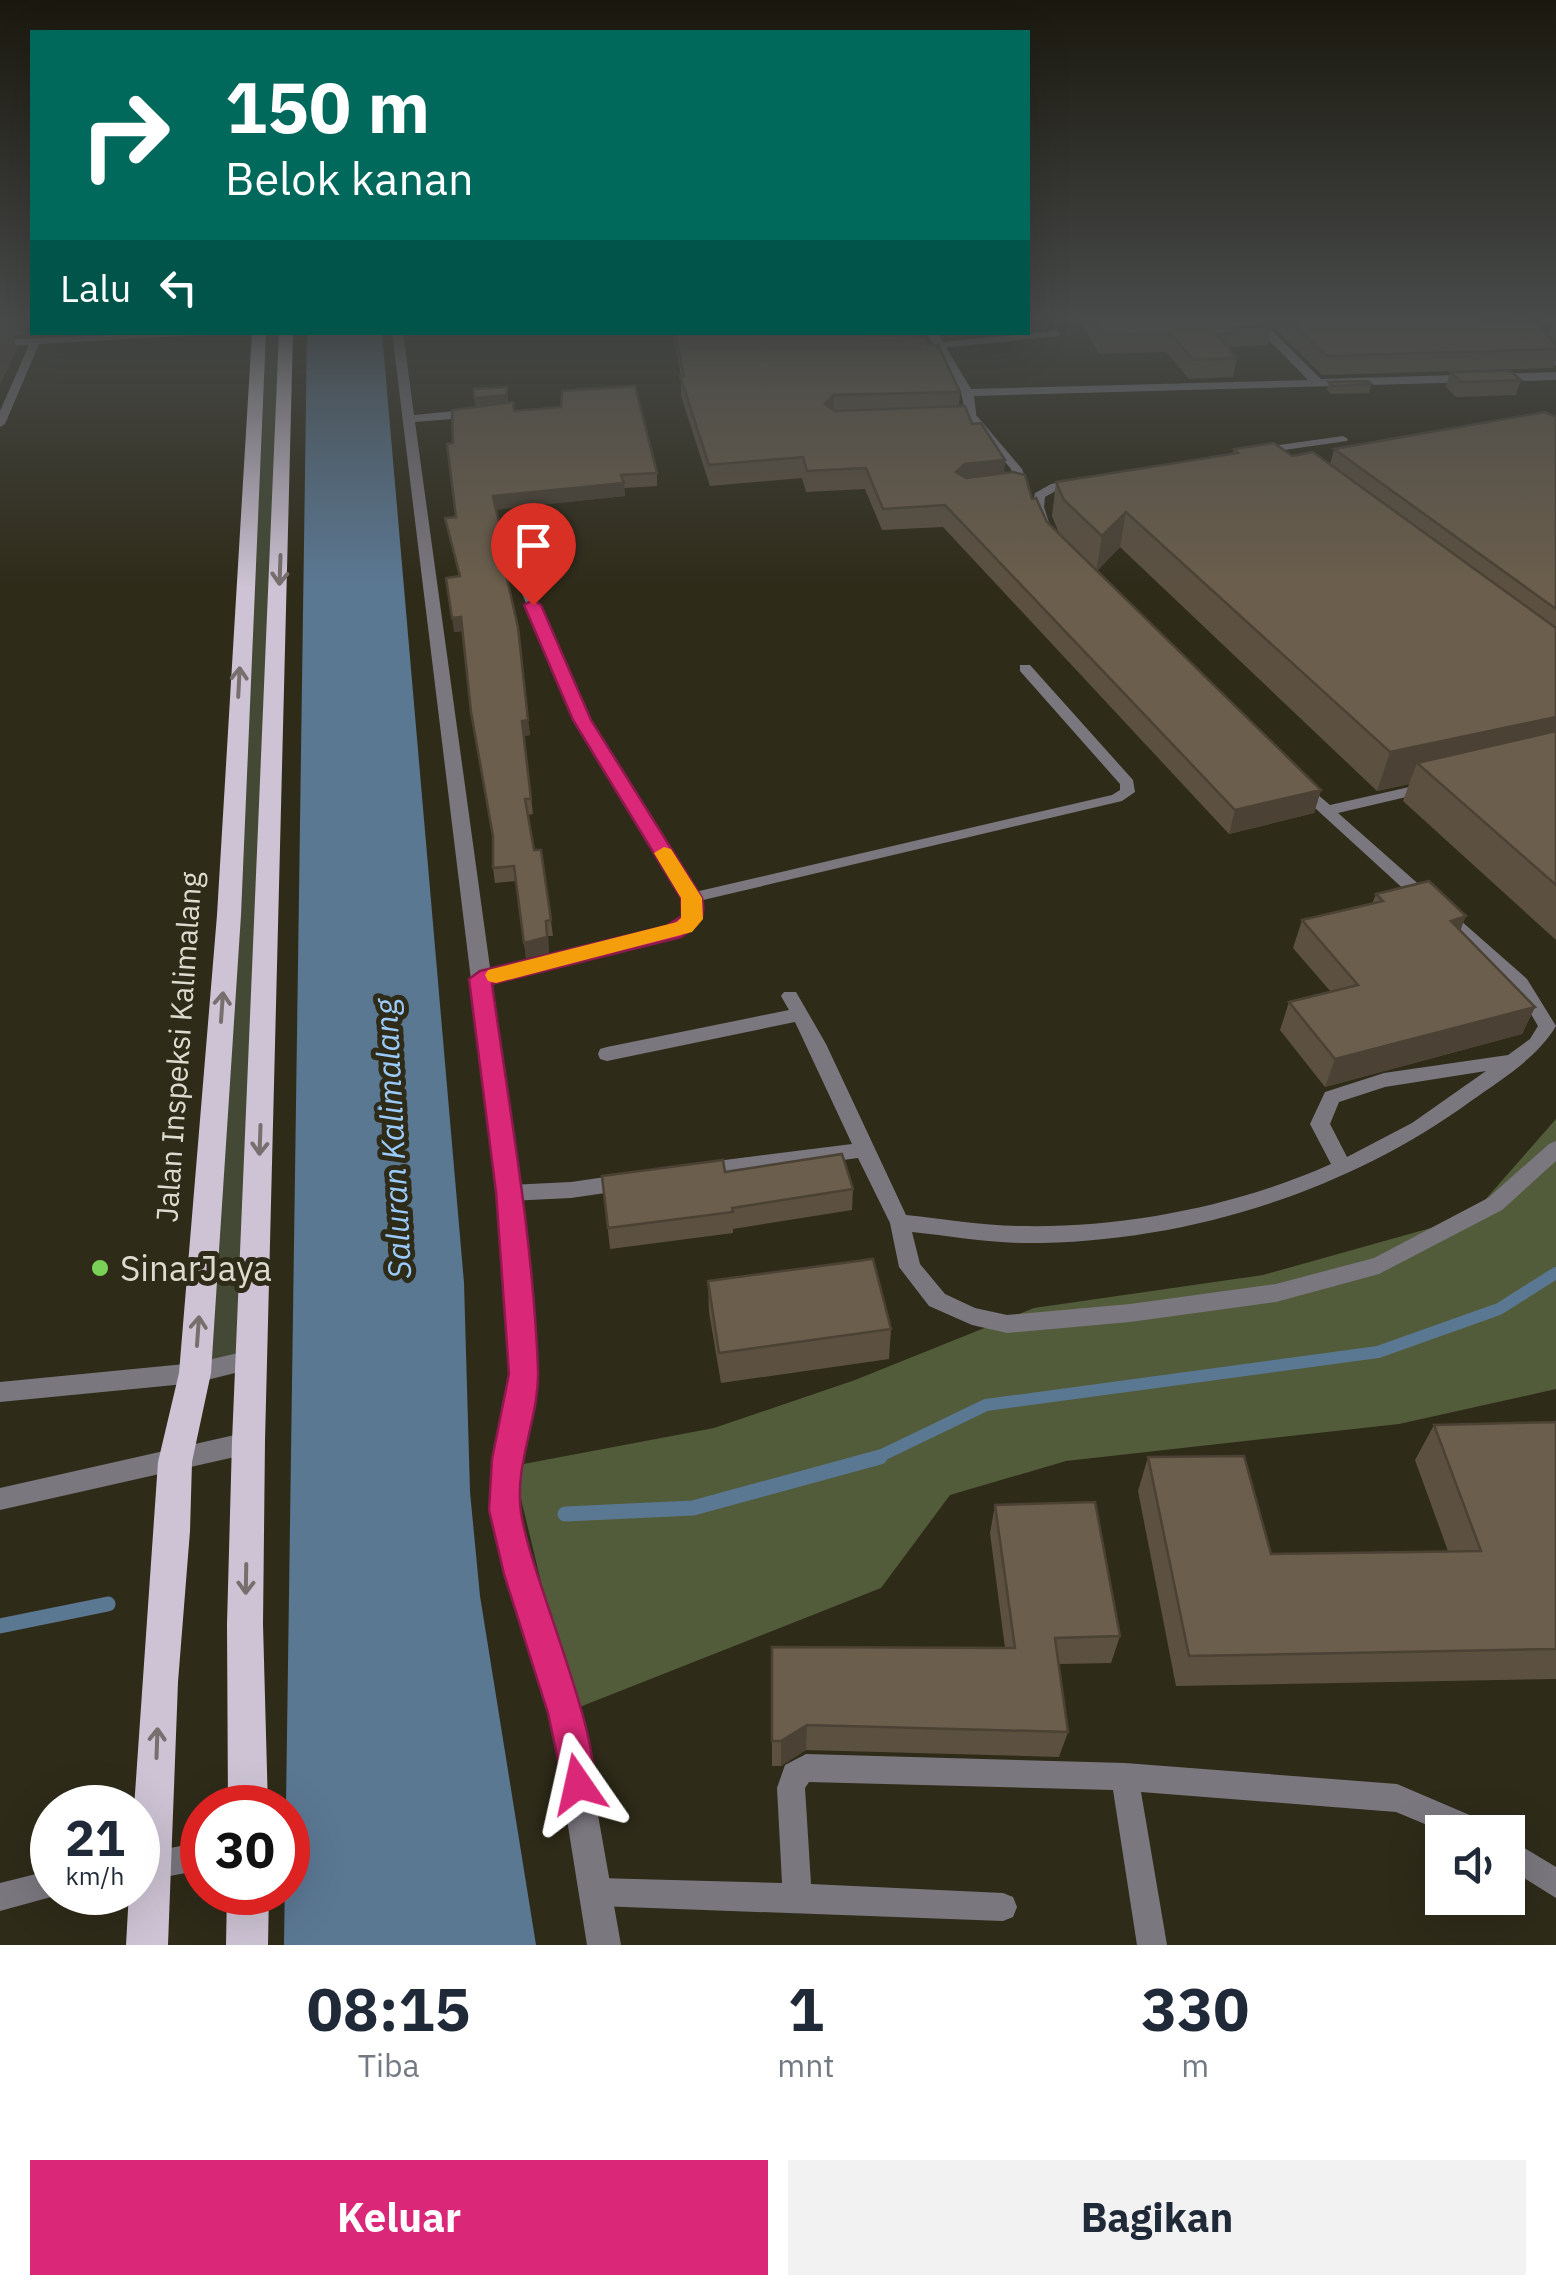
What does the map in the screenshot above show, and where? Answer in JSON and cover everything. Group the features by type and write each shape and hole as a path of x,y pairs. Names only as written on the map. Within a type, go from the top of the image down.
{"main road":[{"name":"Jalan Inspeksi Kalimalang","path":"151,1785 173,1531 175,1462 194,1373 228,915 255,406"},
{"path":"247,1785 243,1670 248,1443 270,904 284,406"},
{"path":"247,512 282,511"},
{"path":"228,915 270,904"},
{"name":"Jalan Inspeksi Kalimalang","path":"146,1915 147,1945"},
{"path":"247,1945 248,1915"}],"street":[{"path":"405,406 509,1192 524,1374 507,1459 505,1510 520,1574 565,1713 604,1945"},
{"path":"934,420 973,418 970,406"},
{"path":"407,419 492,412"}],"lane":[{"path":"973,418 979,429 1018,467 1019,477 1008,487 993,489"},
{"path":"1248,452 1343,439"},
{"path":"1268,449 1283,461"},
{"path":"1051,538 1042,521 1039,495 1055,486 1092,478"},
{"path":"480,979 673,932 692,919 692,898 582,720 507,544"},
{"path":"692,898 1117,798 1128,792 1128,784 1025,668"},
{"path":"900,1223 1025,1236 1103,1231 1187,1218 1342,1167 1417,1129 1536,1044 1547,1026 1521,982 1325,812 1284,770"},
{"path":"1325,812 1441,785"},
{"path":"790,996 900,1223 910,1267 937,1300 972,1316 1006,1324 1130,1314 1276,1293 1379,1265 1494,1204 1556,1149"},
{"path":"607,1054 802,1014"},
{"path":"1342,1167 1320,1124 1332,1097 1384,1080 1512,1061"},
{"path":"688,1173 864,1150"},
{"path":"509,1192 571,1190 649,1178"},
{"path":"0,1392 194,1373 251,1360"},
{"path":"0,1499 248,1443"},
{"path":"798,1898 791,1788 795,1775 806,1768 1125,1777 1396,1798 1436,1815"},
{"path":"1125,1777 1152,1945"},
{"path":"1525,1863 1556,1884"},
{"path":"0,1897 30,1890"},
{"path":"598,1892 1003,1907"}],"green space":[{"path":"255,406 284,406 251,1359 195,1373"},
{"path":"1556,1119 1556,1389 1399,1424 1066,1461 950,1495 881,1588 572,1710 513,1466 714,1428 855,1380 1034,1308 1263,1275 1470,1217"}],"water":[{"name":"Saluran Kalimalang","path":"306,406 388,406 464,1283 470,1492 480,1596 536,1945 284,1945 284,1915 310,1915 310,1785 286,1785"}],"building":[{"path":"484,406 513,406 514,411 640,406 657,473 621,475 624,483 493,496 499,523 496,531 518,627 528,720 522,721 531,799 525,799 534,850 541,850 551,920 546,921 547,937 524,943 514,866 493,868 493,836 471,712 461,617 452,618 446,578 460,576 445,518 456,517 447,444 453,443 452,410"},
{"path":"690,406 828,406 835,411 965,406 972,424 981,423 1005,460 965,464 956,472 966,478 1013,472 1025,475 1032,499 1036,498 1047,522 1321,790 1235,810 945,505 883,509 866,468 807,471 803,457 709,465"},
{"path":"1545,412 1556,417 1556,609 1334,449"},
{"path":"1274,443 1292,456 1313,452 1556,628 1556,717 1390,752 1126,512 1102,536 1064,500 1056,482 1238,453 1234,449"},
{"path":"1556,731 1556,885 1417,763"},
{"path":"1429,881 1466,916 1451,921 1535,1007 1335,1059 1289,1002 1358,985 1302,920 1383,901 1376,894"},
{"path":"842,1154 853,1189 732,1208 733,1212 608,1228 602,1176 723,1160 725,1172"},
{"path":"873,1259 891,1329 719,1353 708,1281"},
{"path":"1556,1422 1556,1649 1189,1656 1148,1457 1244,1456 1271,1554 1481,1551 1434,1425"},
{"path":"1095,1502 1120,1636 1055,1638 1068,1732 807,1725 781,1741 772,1741 772,1647 1015,1648 995,1505"}],"waterway":[{"path":"876,1458 986,1405 1378,1352 1499,1309 1556,1273"},
{"path":"876,1458 880,1457"},
{"path":"565,1514 693,1508 876,1458"},
{"path":"0,1626 108,1604"}],"slow traffic":[{"path":"496,975 684,927 692,919 692,898 664,853"}],"place":[{"name":"SinarJaya","path":"100,1268"}],"route":[{"path":"533,605 582,720 692,898 694,909 692,919 673,932 480,979 509,1192 524,1374 507,1459 505,1510 520,1574 565,1713 578,1784"}]}
